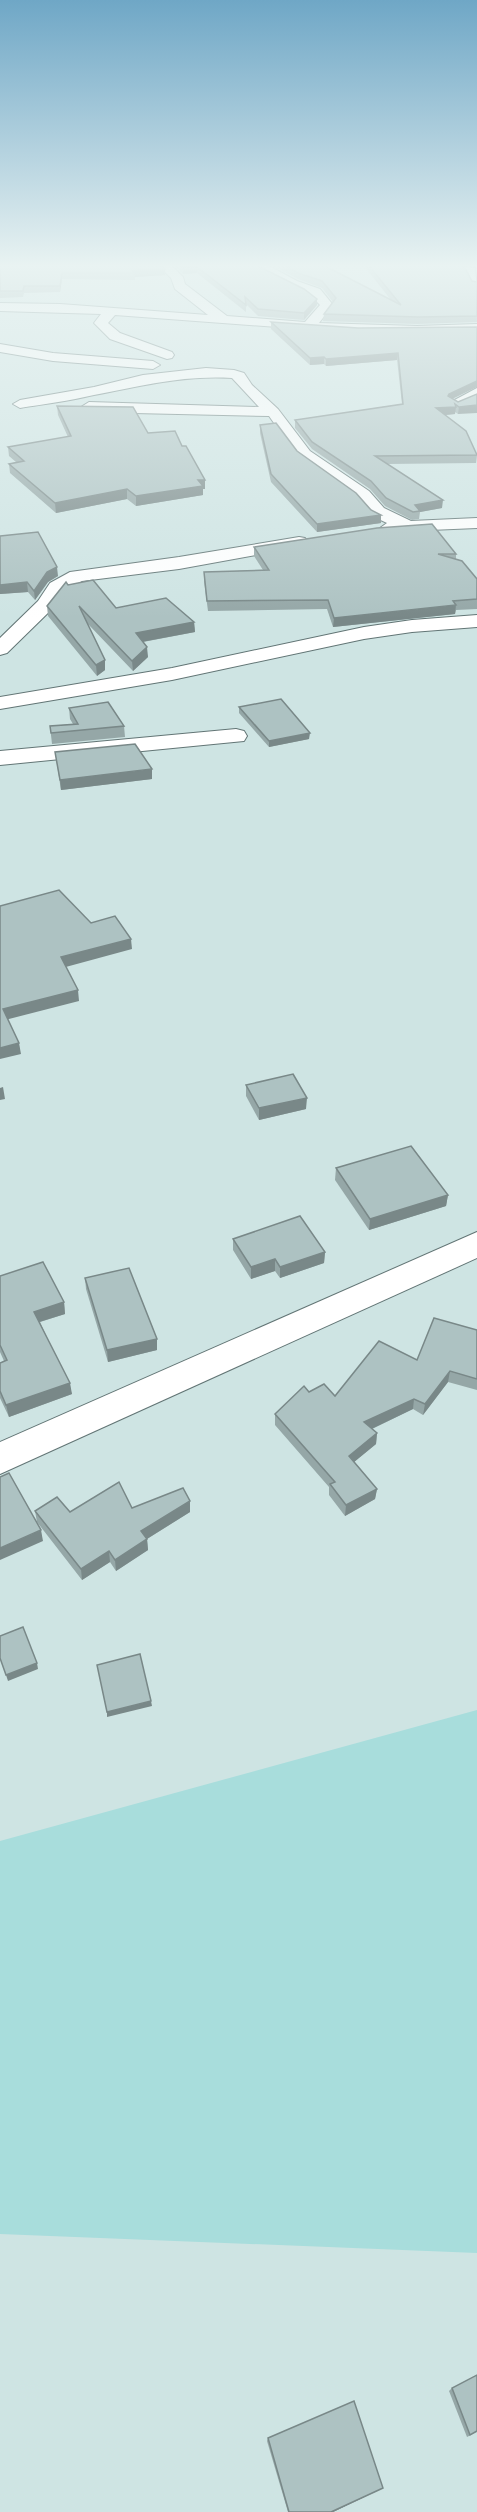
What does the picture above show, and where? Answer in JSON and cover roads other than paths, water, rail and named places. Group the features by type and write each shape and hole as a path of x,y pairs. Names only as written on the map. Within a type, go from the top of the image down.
{"street":[{"path":"112,383 94,391 14,404 147,410 208,409 273,412"},
{"path":"244,383 273,412 305,455 363,495 378,512 406,526"},
{"path":"456,403 477,392"},
{"path":"376,530 406,526 468,524 477,528"},
{"path":"2,646 45,605 57,587 77,576 179,563 238,550 320,539"},
{"path":"0,703 172,674 364,633 412,626 477,621"},
{"path":"0,758 236,736"},
{"path":"0,1459 477,1244"}]}
